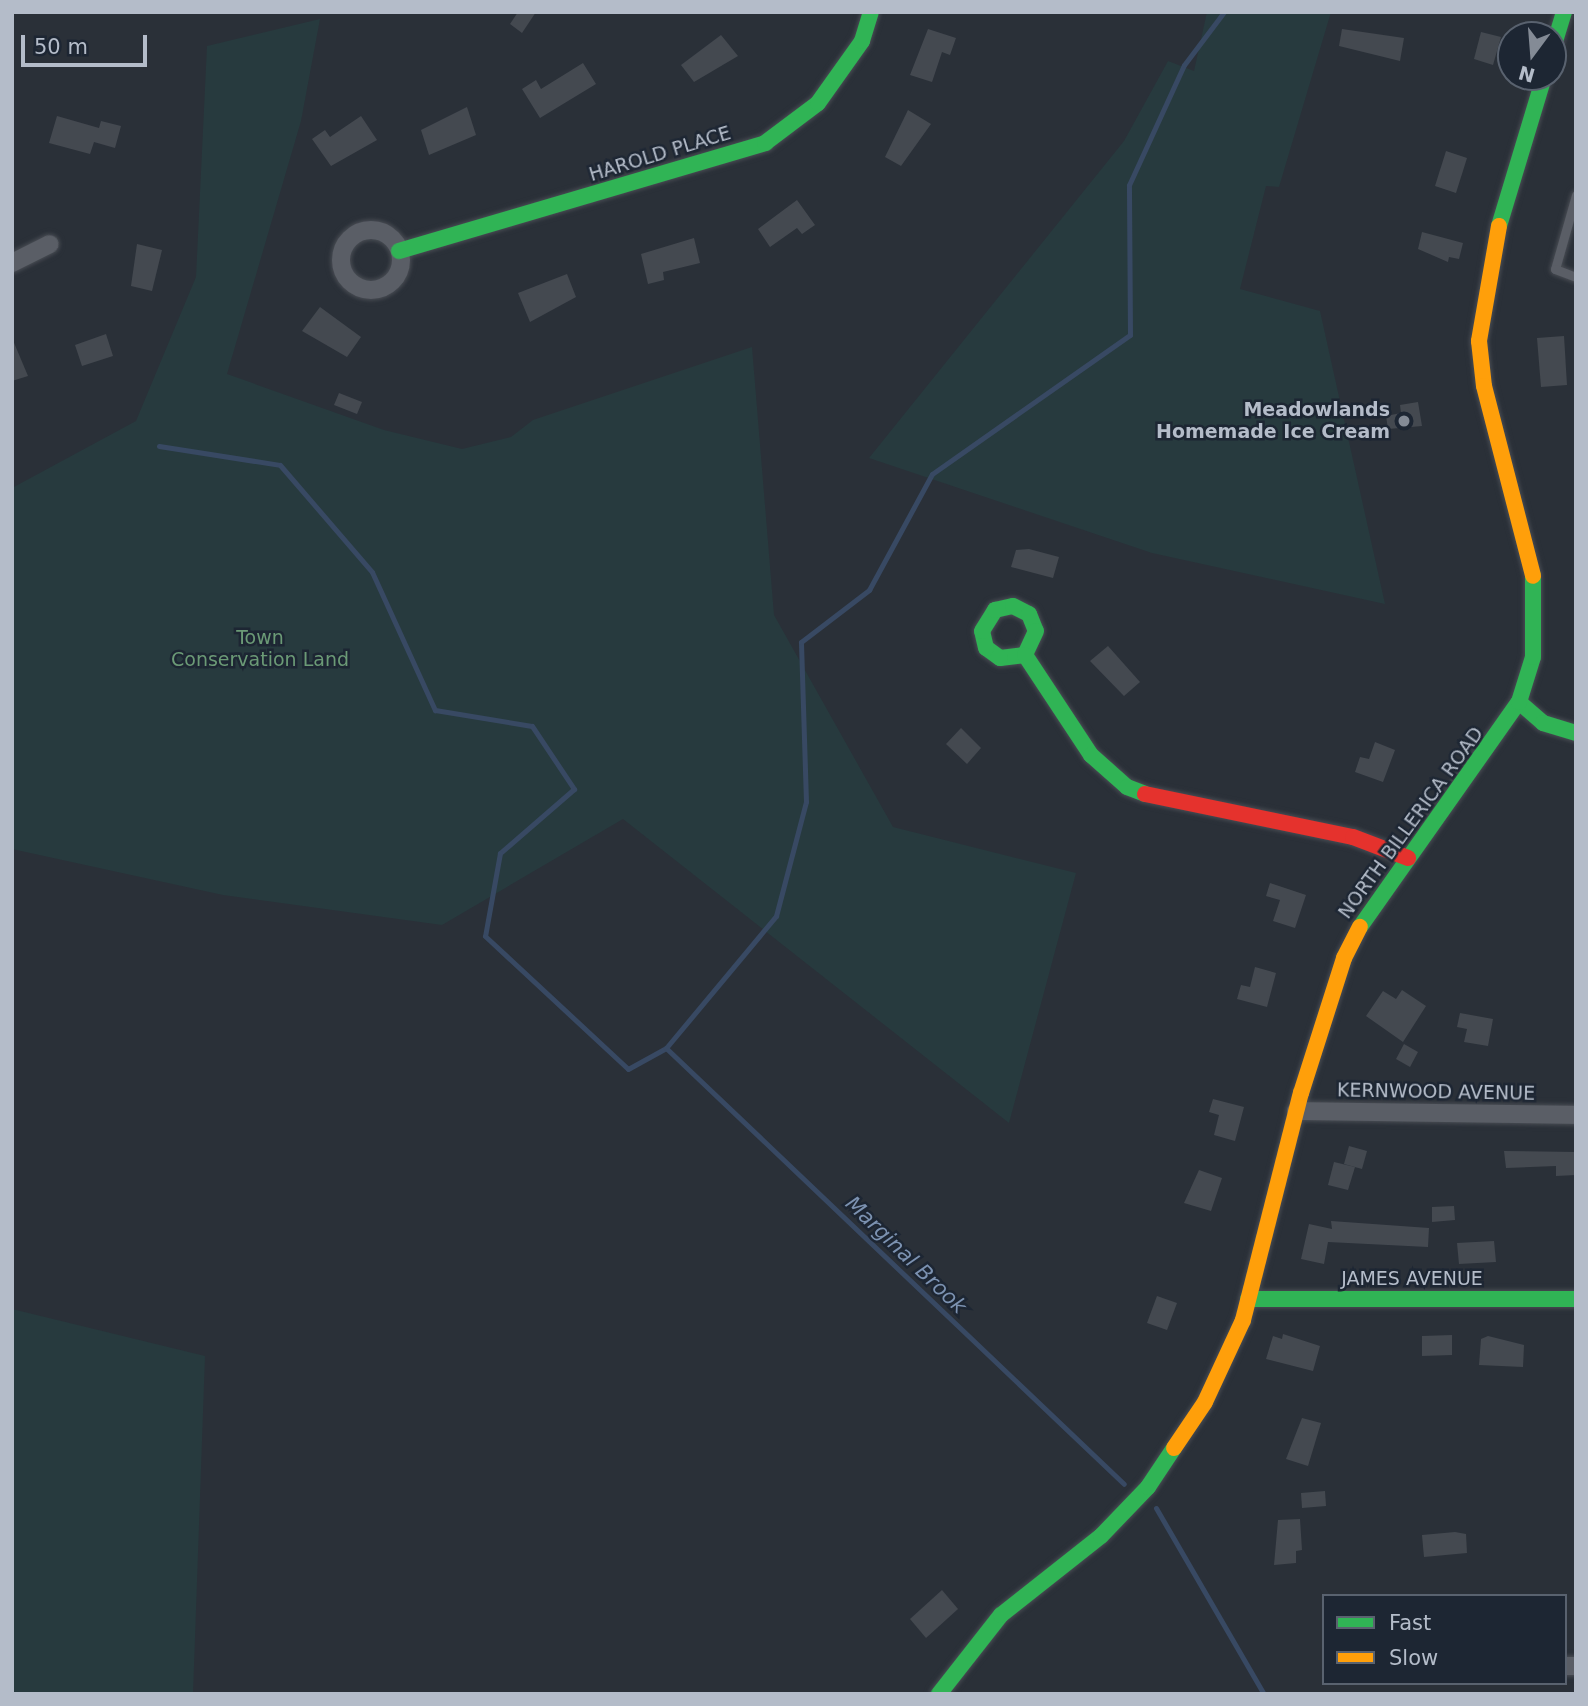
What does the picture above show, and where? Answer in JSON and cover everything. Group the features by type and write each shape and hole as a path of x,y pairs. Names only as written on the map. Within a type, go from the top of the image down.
{"main road":[{"name":"HAROLD PLACE","path":"399,251 765,143 818,103 862,41 871,12"},
{"name":"NORTH BILLERICA ROAD","path":"939,1694 1001,1615 1101,1536 1164,1467 1223,1369 1248,1299 1296,1111 1344,958 1368,913 1519,702 1533,657 1535,583 1484,386 1479,341 1491,254 1540,91"},
{"path":"1025,654 1091,755 1127,788 1163,801 1353,837 1408,858"},
{"path":"1519,702 1543,723 1576,733"},
{"name":"JAMES AVENUE","path":"1248,1299 1576,1298"}],"street":[{"path":"12,263 50,244"},
{"name":"KERNWOOD AVENUE","path":"1296,1111 1576,1115"}],"lane":[{"path":"1576,195 1555,269 1576,276"}],"green space":[{"path":"1207,12 1331,12 1279,187 1266,186 1240,289 1320,311 1385,604 1152,553 869,458 1124,141 1168,61 1194,71"},
{"name":"Town Conservation Land","path":"320,19 301,121 227,374 384,430 462,449 511,437 533,420 752,347 774,615 893,827 1076,873 1009,1123 623,819 442,925 223,895 12,849 12,488 136,421 196,277 207,46"},
{"path":"12,1309 205,1356 193,1694 12,1694"}],"building":[{"path":"518,12 536,12 522,33 510,24"},
{"path":"928,29 956,38 950,55 942,52 932,82 910,75"},
{"path":"1342,29 1404,38 1400,61 1339,46"},
{"path":"1481,32 1497,36 1493,65 1474,59"},
{"path":"721,35 738,56 694,82 681,65"},
{"path":"583,63 596,84 540,118 522,89 536,80 541,89"},
{"path":"467,107 476,135 429,155 421,130"},
{"path":"908,110 931,124 901,166 885,157"},
{"path":"57,116 99,128 101,121 121,126 115,148 94,142 90,154 49,143"},
{"path":"361,116 377,140 331,166 312,139 325,130 330,137"},
{"path":"1446,151 1467,158 1456,193 1435,186"},
{"path":"797,200 815,225 802,234 797,228 770,247 758,229"},
{"path":"1422,232 1463,243 1459,259 1449,257 1448,262 1418,249"},
{"path":"694,238 700,263 663,272 664,280 648,284 641,254"},
{"path":"137,244 162,250 152,291 131,286"},
{"path":"567,274 576,297 530,322 518,293"},
{"path":"320,307 361,337 347,357 302,331"},
{"path":"106,334 113,356 82,366 75,345"},
{"path":"1564,336 1567,385 1541,387 1537,338"},
{"path":"12,338 28,376 12,381"},
{"path":"339,393 362,402 357,414 334,405"},
{"name":"Meadowlands Homemade Ice Cream","path":"1418,402 1422,426 1388,429 1386,416 1401,413 1400,405"},
{"path":"1029,549 1059,557 1053,578 1011,567 1016,550"},
{"path":"1108,646 1140,682 1124,696 1090,661"},
{"path":"961,728 981,748 967,764 946,744"},
{"path":"1375,742 1395,750 1383,782 1355,772 1360,757 1369,759"},
{"path":"1270,883 1306,895 1295,928 1273,921 1280,900 1266,896"},
{"path":"1255,967 1276,973 1267,1007 1237,999 1241,985 1250,987"},
{"path":"1402,990 1426,1006 1403,1042 1366,1016 1383,991 1396,999"},
{"path":"1460,1013 1493,1019 1488,1046 1464,1042 1467,1029 1457,1027"},
{"path":"1404,1044 1418,1052 1410,1067 1396,1059"},
{"path":"1213,1099 1244,1107 1235,1141 1214,1135 1219,1115 1209,1112"},
{"path":"1349,1146 1367,1151 1362,1169 1344,1164"},
{"path":"1504,1151 1576,1152 1576,1175 1556,1176 1556,1166 1506,1168"},
{"path":"1334,1162 1355,1167 1348,1190 1328,1185"},
{"path":"1199,1170 1222,1178 1211,1211 1184,1203"},
{"path":"1454,1206 1455,1220 1432,1222 1432,1207"},
{"path":"1331,1221 1429,1228 1428,1247 1328,1242 1324,1264 1301,1259 1309,1224 1332,1229"},
{"path":"1494,1241 1496,1262 1459,1264 1457,1243"},
{"path":"1157,1296 1177,1303 1167,1330 1147,1323"},
{"path":"1283,1334 1320,1346 1313,1371 1266,1359 1273,1336 1282,1339"},
{"path":"1452,1335 1452,1355 1422,1356 1422,1336"},
{"path":"1488,1336 1524,1345 1523,1367 1479,1365 1481,1339"},
{"path":"1302,1418 1321,1423 1308,1466 1286,1459"},
{"path":"1325,1491 1326,1506 1302,1508 1301,1493"},
{"path":"1300,1519 1302,1550 1296,1551 1296,1563 1274,1565 1278,1520"},
{"path":"1455,1532 1466,1534 1467,1553 1424,1557 1422,1535"},
{"path":"942,1590 958,1609 926,1638 910,1619"}],"waterway":[{"path":"159,446 280,465 372,572 435,710 532,726 574,789 500,853 485,936 628,1069 666,1048 776,916 806,802 801,642 869,590 932,474 1130,335 1129,185 1184,65 1224,12"},
{"name":"Marginal Brook","path":"666,1048 1124,1484"},
{"name":"Marginal Brook","path":"1156,1508 1264,1694"}],"traffic: fast":[{"path":"399,251 765,143 818,103 862,41 871,12"},
{"path":"1561,21 1564,12"},
{"path":"1499,226 1540,91"},
{"path":"1360,927 1519,702 1533,657 1533,576"},
{"path":"1025,655 1000,658 986,648 982,631 995,610 1013,606 1029,614 1036,631 1025,655 1091,755 1127,787 1145,794"},
{"path":"1519,702 1543,723 1576,733"},
{"path":"1248,1299 1576,1299"},
{"path":"939,1694 1001,1615 1101,1536 1148,1487 1174,1448"}],"traffic: slow":[{"path":"1499,226 1479,341 1484,386 1533,576"},
{"path":"1174,1448 1205,1402 1243,1320 1301,1093 1344,958 1360,927"}],"traffic: jam":[{"path":"1145,794 1353,837 1408,858"}],"place":[{"name":"Meadowlands Homemade Ice Cream","path":"1404,421"}]}
